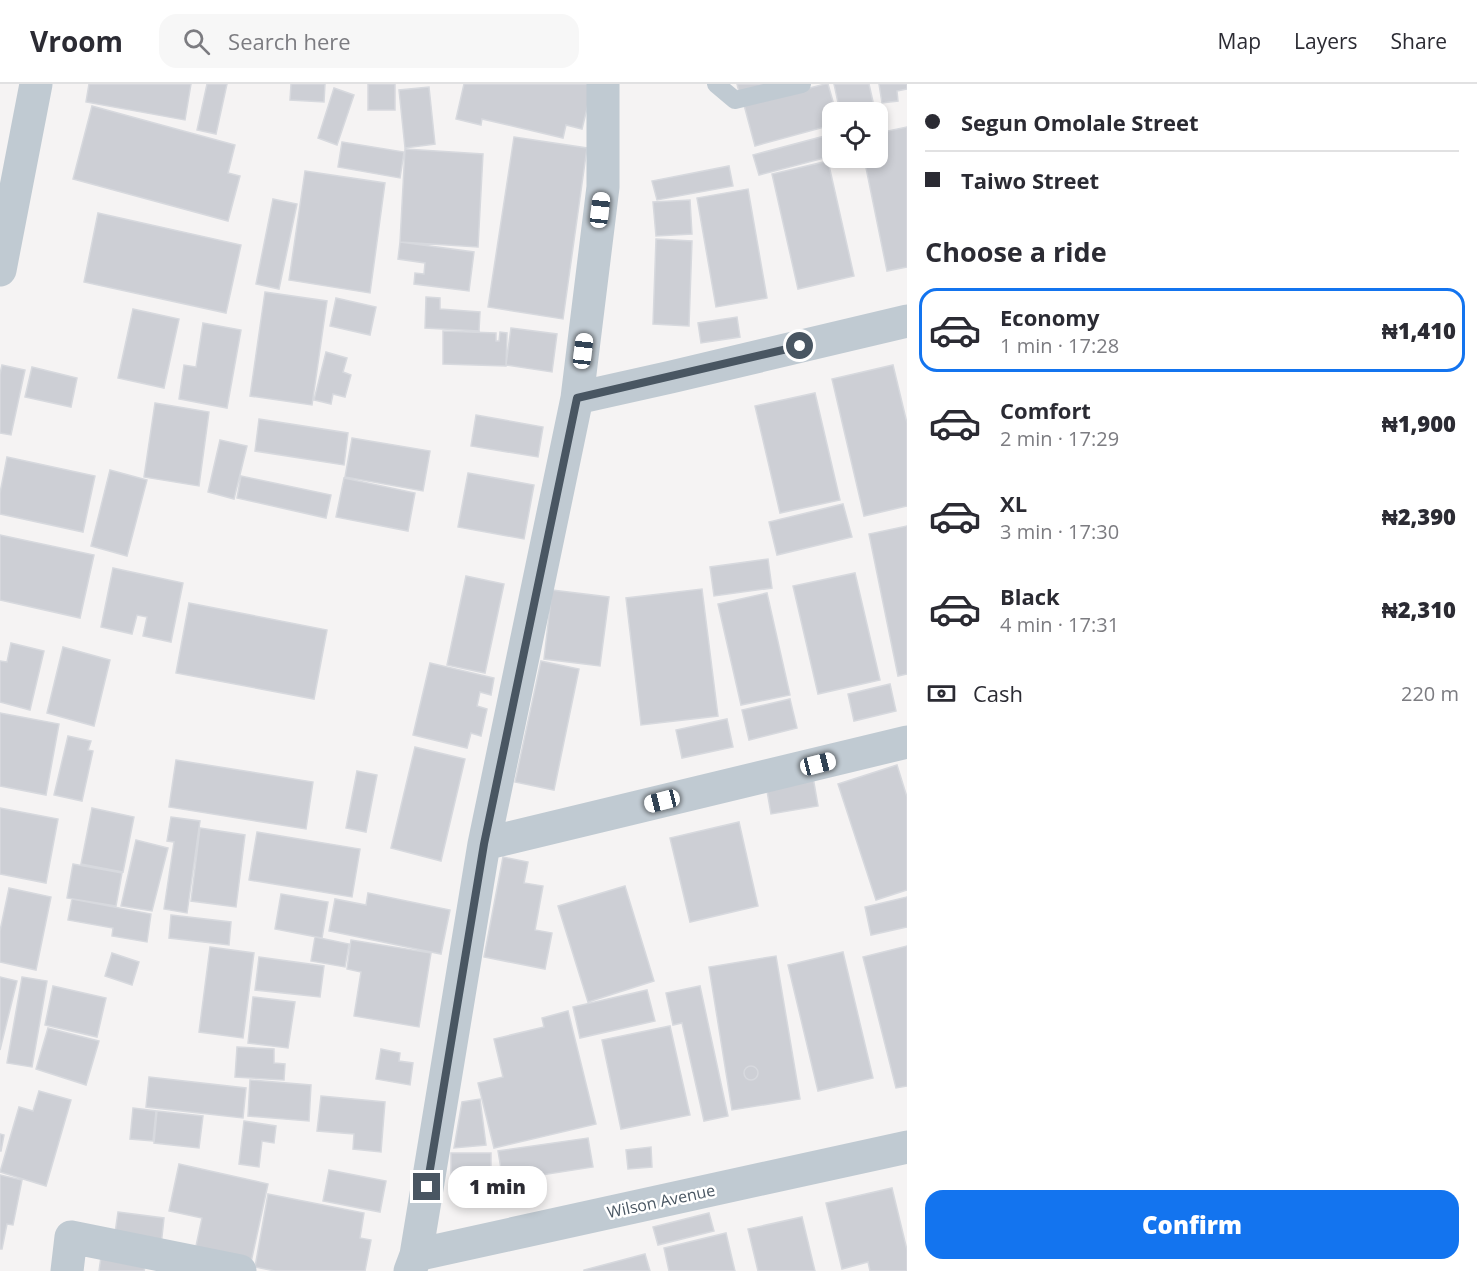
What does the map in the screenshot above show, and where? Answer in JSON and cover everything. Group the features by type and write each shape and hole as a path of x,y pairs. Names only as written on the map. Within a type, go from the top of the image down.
{"street":[{"path":"0,270 36,84"},
{"path":"413,1263 484,844 577,398 603,187 603,84"},
{"path":"577,398 907,321"},
{"path":"484,844 907,742"},
{"name":"Wilson Avenue","path":"413,1263 907,1147"},
{"path":"67,1271 71,1237 240,1271"}],"lane":[{"path":"716,84 735,100 802,84"}],"building":[{"path":"89,84 191,84 185,120 86,102"},
{"path":"207,84 227,84 216,134 197,130"},
{"path":"291,84 325,84 324,102 290,100"},
{"path":"368,84 395,84 395,110 368,110"},
{"path":"464,84 593,84 582,129 566,125 563,138 482,119 481,125 456,119"},
{"path":"737,84 788,84 740,96"},
{"path":"825,84 828,84 833,102 822,102 822,128 755,146 744,105"},
{"path":"834,84 869,84 873,102 838,102"},
{"path":"879,84 907,84 907,89 897,91 898,101 882,102"},
{"path":"429,87 435,144 405,148 399,90"},
{"path":"334,88 354,95 337,145 318,138"},
{"path":"92,106 235,145 228,173 240,176 228,221 73,179"},
{"path":"907,127 907,267 887,271 866,168 888,168 888,131"},
{"path":"514,137 587,148 563,319 488,307"},
{"path":"822,137 822,159 759,175 753,155"},
{"path":"342,142 404,152 400,178 338,167"},
{"path":"405,149 483,154 478,247 400,242"},
{"path":"822,162 822,168 830,168 854,276 798,289 772,174"},
{"path":"729,166 733,186 657,200 652,181"},
{"path":"305,171 385,183 370,293 289,280"},
{"path":"748,189 767,298 716,307 697,198"},
{"path":"273,199 297,204 279,289 256,284"},
{"path":"690,200 692,234 656,236 653,202"},
{"path":"98,213 241,245 226,313 84,282"},
{"path":"656,239 692,241 689,326 653,324"},
{"path":"400,242 474,252 469,291 414,284 415,273 424,274 425,263 398,259"},
{"path":"265,292 327,301 312,405 250,396"},
{"path":"426,297 440,298 440,309 480,312 479,331 425,328"},
{"path":"336,298 376,307 370,335 330,326"},
{"path":"133,309 179,319 164,388 118,378"},
{"path":"737,317 740,337 701,343 698,323"},
{"path":"203,323 241,330 227,408 179,399 184,365 196,367"},
{"path":"511,328 557,334 552,372 506,365"},
{"path":"443,331 496,333 496,341 499,341 500,332 507,333 506,366 443,364"},
{"path":"326,352 347,358 343,372 351,375 345,397 333,394 331,404 314,400"},
{"path":"2,365 25,370 11,435 0,433"},
{"path":"893,365 907,423 907,506 864,516 832,379"},
{"path":"32,367 77,378 71,407 25,397"},
{"path":"815,393 840,500 780,513 755,406"},
{"path":"155,403 209,412 199,486 144,477"},
{"path":"476,415 543,427 538,457 471,446"},
{"path":"259,419 348,433 344,465 255,451"},
{"path":"352,438 430,451 423,491 345,477"},
{"path":"220,440 247,446 234,499 208,492"},
{"path":"7,457 95,476 83,532 0,514 0,493"},
{"path":"110,470 147,480 127,556 91,546"},
{"path":"468,473 534,485 524,539 458,527"},
{"path":"241,476 331,495 326,518 237,498"},
{"path":"344,478 415,493 408,531 336,517"},
{"path":"843,504 852,537 777,555 769,522"},
{"path":"907,526 907,674 898,676 869,534"},
{"path":"0,535 94,555 80,618 0,600"},
{"path":"768,559 772,588 714,596 710,567"},
{"path":"113,568 183,583 171,642 143,636 147,617 137,615 132,634 101,627"},
{"path":"855,573 880,680 818,694 793,586"},
{"path":"466,576 504,584 485,673 447,665"},
{"path":"702,589 718,716 641,725 626,598"},
{"path":"552,590 609,597 600,666 544,659"},
{"path":"767,593 790,695 741,705 718,604"},
{"path":"189,603 327,630 314,699 176,673"},
{"path":"11,643 44,651 30,710 0,702 0,661 7,662"},
{"path":"63,647 110,660 94,726 47,713"},
{"path":"541,661 579,669 554,790 515,782"},
{"path":"430,663 494,678 491,695 480,692 477,706 487,709 481,736 471,733 467,748 413,735"},
{"path":"890,684 896,711 854,721 848,694"},
{"path":"790,699 797,728 749,740 742,710"},
{"path":"0,713 59,724 46,795 0,786"},
{"path":"727,719 733,747 682,758 676,730"},
{"path":"68,736 91,741 88,750 93,751 82,801 54,795"},
{"path":"415,747 465,759 441,861 391,848"},
{"path":"176,760 313,782 306,829 169,807"},
{"path":"897,765 907,797 907,890 876,900 838,784"},
{"path":"357,771 377,775 366,832 346,828"},
{"path":"813,777 818,806 771,814 766,785"},
{"path":"0,808 58,819 46,883 0,874"},
{"path":"92,808 134,817 123,872 81,864"},
{"path":"171,817 200,821 187,913 164,909 174,842 167,841"},
{"path":"739,822 758,906 690,922 670,838"},
{"path":"200,828 245,835 236,907 191,901"},
{"path":"257,832 360,849 352,897 249,880"},
{"path":"136,840 168,848 152,911 121,906"},
{"path":"503,857 528,862 524,883 543,886 535,930 552,933 545,969 484,957"},
{"path":"73,864 122,873 116,906 67,898"},
{"path":"625,886 654,981 588,1002 558,906"},
{"path":"9,888 51,897 36,970 0,962 0,931"},
{"path":"368,893 450,910 441,954 329,931 335,899 366,905"},
{"path":"281,894 328,902 322,938 275,929"},
{"path":"907,897 907,927 871,935 865,907"},
{"path":"72,899 151,914 147,942 112,936 113,928 68,920"},
{"path":"171,915 231,922 229,945 169,938"},
{"path":"315,937 349,944 345,967 311,961"},
{"path":"351,940 431,953 419,1027 354,1016 361,972 347,969"},
{"path":"907,946 907,1086 896,1088 863,957"},
{"path":"210,947 254,953 243,1038 199,1032"},
{"path":"843,952 873,1078 818,1091 788,965"},
{"path":"112,953 139,962 132,985 105,976"},
{"path":"776,956 800,1099 732,1110 709,967"},
{"path":"259,957 324,966 320,997 255,990"},
{"path":"0,977 17,981 0,1050"},
{"path":"22,977 47,981 32,1067 7,1063"},
{"path":"53,986 106,998 97,1037 45,1025"},
{"path":"700,986 728,1116 704,1121 682,1023 673,1025 666,993"},
{"path":"647,990 655,1021 580,1038 573,1007"},
{"path":"253,997 295,1002 288,1048 248,1043"},
{"path":"568,1011 596,1124 494,1148 478,1083 503,1077 494,1039 544,1027 542,1018"},
{"path":"670,1026 690,1115 621,1129 602,1040"},
{"path":"48,1028 99,1041 86,1085 36,1069"},
{"path":"237,1047 274,1049 274,1063 285,1064 284,1080 235,1077"},
{"path":"381,1049 400,1053 399,1061 413,1063 410,1085 376,1079"},
{"path":"748,1066 754,1066 758,1073 754,1080 748,1080 744,1076 744,1070"},
{"path":"149,1077 246,1088 243,1118 146,1107"},
{"path":"250,1080 311,1085 309,1121 248,1116"},
{"path":"39,1091 71,1100 46,1186 0,1172 19,1107 33,1111"},
{"path":"321,1096 385,1102 381,1152 353,1149 354,1134 317,1131"},
{"path":"480,1099 486,1145 454,1148 462,1102"},
{"path":"133,1108 156,1111 153,1141 130,1139"},
{"path":"157,1111 203,1116 199,1148 154,1143"},
{"path":"244,1121 276,1126 274,1143 262,1141 259,1167 239,1164"},
{"path":"0,1134 4,1135 1,1151 0,1151"},
{"path":"588,1138 593,1167 503,1181 498,1151"},
{"path":"651,1147 652,1167 628,1169 626,1150"},
{"path":"451,1153 491,1153 491,1182 451,1182"},
{"path":"179,1164 268,1184 250,1267 196,1246 202,1218 169,1211"},
{"path":"329,1170 386,1181 380,1212 323,1201"},
{"path":"0,1175 22,1180 13,1225 7,1224 2,1249 0,1249"},
{"path":"892,1188 907,1250 907,1271 870,1271 868,1262 842,1269 826,1203"},
{"path":"268,1194 364,1213 360,1238 371,1240 365,1271 275,1271 255,1267"},
{"path":"118,1212 164,1218 161,1246 114,1240"},
{"path":"709,1213 714,1231 658,1245 653,1227"},
{"path":"802,1217 815,1271 758,1271 748,1229"},
{"path":"726,1233 735,1271 669,1271 664,1248"},
{"path":"645,1254 650,1271 584,1271 584,1270"},
{"path":"101,1257 145,1267 144,1271 99,1271"}],"route":[{"path":"427,1187 484,844 577,398 800,346"}]}
